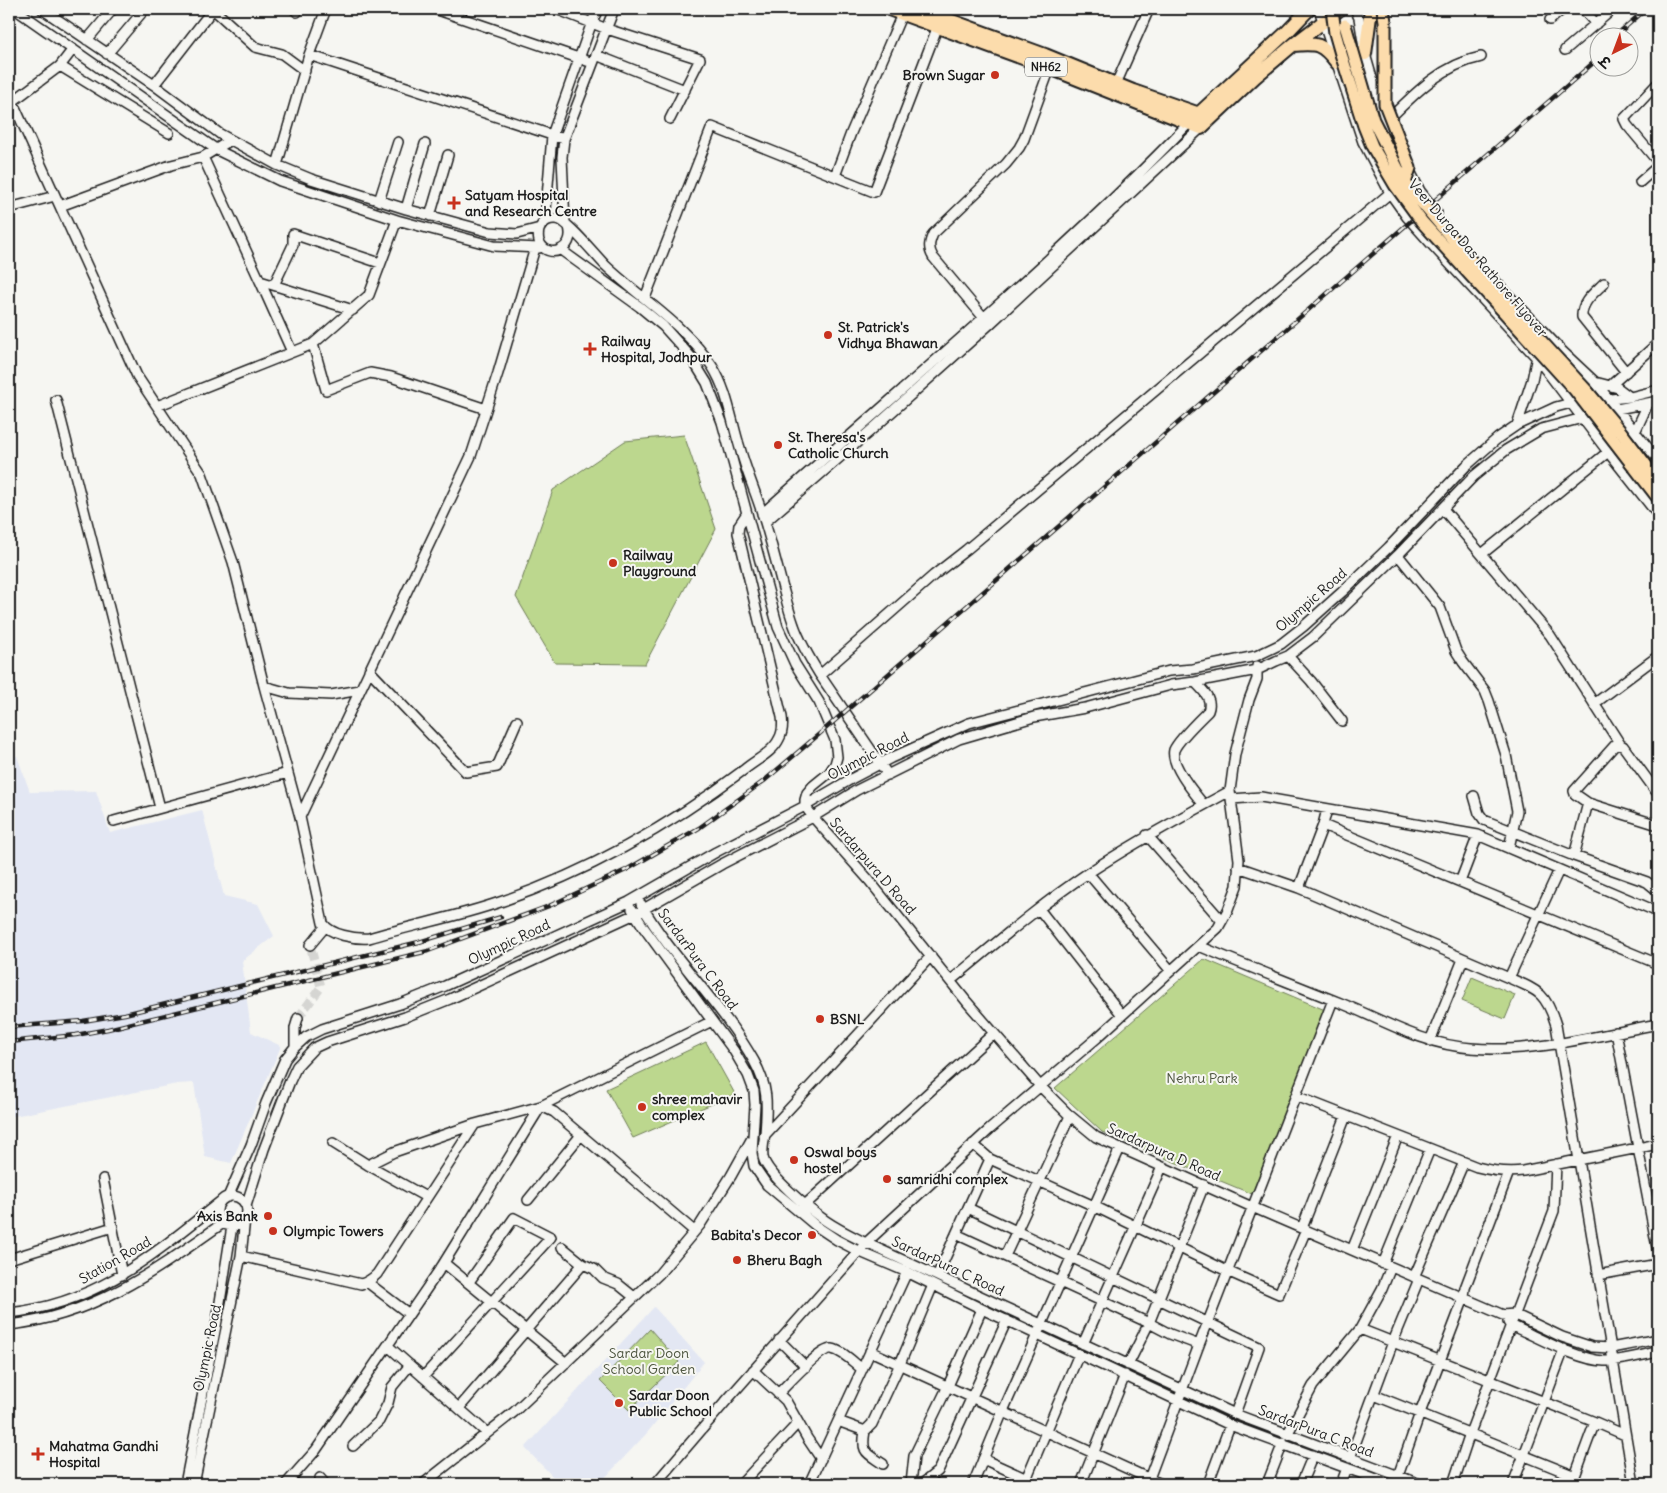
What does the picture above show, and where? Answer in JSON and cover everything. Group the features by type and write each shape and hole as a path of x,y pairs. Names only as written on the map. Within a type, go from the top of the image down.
{"highway":[{"name":"NH62","path":"889,9 902,14 939,22 1116,84 1196,121"},
{"name":"NH62","path":"919,9 939,22 1050,68 1196,121"},
{"path":"1196,121 1211,118 1255,77 1340,9"},
{"path":"1365,54 1371,9"},
{"path":"1196,121 1286,34 1304,12"},
{"path":"1293,45 1313,43 1327,49 1337,63"}],"main road":[{"name":"Veer Durga Das Rathore Flyover","path":"1332,9 1340,54 1364,126 1372,146 1394,186 1422,222 1574,389 1658,498"},
{"name":"Veer Durga Das Rathore Flyover","path":"1383,9 1385,21 1385,104 1410,168 1405,183"},
{"name":"Veer Durga Das Rathore Flyover","path":"1345,25 1373,120 1405,183 1510,307 1622,432 1658,481"}],"street":[{"path":"15,9 217,150 280,181 397,220 494,246 540,248 553,251 561,250 567,246 571,234 567,225 562,157 564,139 614,9"},
{"path":"86,40 113,9"},
{"path":"107,54 145,9"},
{"path":"154,85 213,9 255,47 276,52 305,70"},
{"path":"277,165 309,55 326,9"},
{"path":"435,9 579,58 595,59 686,90"},
{"path":"556,9 607,29 700,58 670,120"},
{"path":"300,817 471,456 540,248 538,239 542,225 552,135 598,9"},
{"path":"1116,84 1149,9"},
{"path":"1319,9 1318,25 1337,63 1363,142 1390,193 1407,217 1536,357 1658,515"},
{"path":"1355,9 1359,18 1365,54 1385,123 1420,191 1503,290 1595,382 1658,460"},
{"path":"1550,20 1563,9"},
{"path":"1583,9 1596,24"},
{"path":"1566,50 1614,9"},
{"path":"45,10 154,85 220,134 277,165 311,179 380,201 490,232 517,234 553,219 567,225 606,265 668,317 711,364 725,391 740,448 764,518 793,624 809,658 888,775"},
{"path":"835,176 902,14"},
{"path":"645,298 712,127 874,192 939,22"},
{"path":"73,49 60,66 11,98 137,376 202,474 233,562 264,686 300,817 325,927 357,937 369,938 473,911 530,891 579,870 654,830 727,783 774,746 781,734 782,717 738,533 739,525 747,514"},
{"path":"1337,63 1365,54"},
{"path":"309,55 564,139"},
{"path":"1363,142 1435,77 1465,60 1481,57"},
{"path":"60,66 169,133"},
{"path":"984,318 933,257 929,250 929,243 933,234 1006,164 1019,148 1050,68"},
{"path":"1658,83 1624,119 1658,162"},
{"path":"764,518 984,318 1196,121"},
{"path":"764,518 815,480 912,395 1041,277 1196,121"},
{"path":"60,206 171,165 203,157 231,140"},
{"path":"380,201 398,142"},
{"path":"406,209 425,144"},
{"path":"430,216 448,155"},
{"path":"203,157 292,352"},
{"path":"1640,182 1658,166"},
{"path":"820,675 934,575 1390,193"},
{"path":"9,208 54,196"},
{"path":"157,406 313,344 368,295 397,220"},
{"path":"274,286 294,244 293,234 380,263"},
{"path":"561,250 640,307 672,335 692,357 714,398 778,627 795,664 819,702 835,740 837,757 835,764 829,773 813,786 807,794 805,806"},
{"path":"260,281 352,310"},
{"path":"1604,283 1585,303 1582,317 1626,372"},
{"path":"1611,385 1658,343"},
{"path":"313,344 326,390 370,374 391,377 486,409"},
{"path":"1517,425 1532,380 1536,357 1556,344"},
{"path":"1595,382 1611,385 1630,397"},
{"name":"Olympic Road","path":"225,1199 251,1144 266,1103 286,1059 306,1037 322,1029 400,1004 445,986 629,902 716,852 805,806 851,779 969,723 1168,671 1256,656 1281,644 1310,621 1389,547 1466,466 1498,438 1517,425 1556,407 1571,403 1630,397 1658,390"},
{"path":"56,400 160,808"},
{"name":"Olympic Road","path":"246,1206 267,1141 297,1066 314,1048 405,1017 450,999 635,914 722,864 813,817 858,790 959,739 1034,717 1085,708 1171,685 1257,670 1288,656 1313,637 1443,510 1474,476 1506,450 1541,429 1658,401"},
{"path":"1635,432 1648,404"},
{"path":"1482,554 1608,452"},
{"path":"744,501 757,498"},
{"path":"1443,510 1550,635 1620,744 1658,794"},
{"path":"1398,555 1444,612 1446,625 1456,651 1485,691 1489,701 1506,756 1516,802 1517,818 1509,848"},
{"path":"655,1484 779,1340 866,1243 973,1144 1122,1016 1218,928 1228,910 1237,886 1238,852 1231,795 1235,754 1249,700 1257,679 1256,656"},
{"path":"1288,656 1342,721"},
{"path":"1594,704 1658,656"},
{"path":"369,670 466,772 497,767 517,721"},
{"path":"1195,682 1207,694 1210,705 1208,711 1178,743 1174,754 1178,768 1204,805"},
{"path":"264,686 289,693 331,695 360,690"},
{"path":"954,730 959,739"},
{"path":"1620,744 1613,746 1574,791 1575,794 1588,803 1658,825"},
{"path":"114,821 288,773"},
{"path":"950,981 1038,910 1088,873 1147,836 1204,805 1231,795 1261,797 1478,835 1658,912"},
{"path":"1474,796 1484,820 1574,856 1647,882 1658,891"},
{"path":"1574,856 1588,803"},
{"name":"Sardarpura D Road","path":"805,806 1040,1086 1070,1116 1096,1137 1252,1207 1503,1315 1514,1314 1583,1345 1611,1348 1658,1339"},
{"path":"1299,888 1323,825 1327,809"},
{"path":"1323,825 1658,964"},
{"path":"1460,882 1478,835"},
{"path":"1147,836 1222,921"},
{"path":"1238,867 1299,888 1510,978 1539,992 1548,1003 1556,1025 1634,1484"},
{"path":"1510,978 1559,870"},
{"path":"1088,873 1171,972"},
{"name":"SardarPura C Road","path":"637,897 652,922 741,1040 754,1062 766,1087 767,1105 763,1158 768,1168 775,1177 825,1220 843,1232 866,1243 1235,1414 1420,1484"},
{"name":"SardarPura C Road","path":"629,902 635,914 734,1051 748,1075 754,1090 755,1105 752,1160 759,1174 767,1185 816,1226 858,1252 907,1272 1230,1425 1390,1484"},
{"path":"1038,910 1122,1016"},
{"path":"310,945 325,927"},
{"path":"1199,946 1430,1041 1448,1046 1473,1049 1527,1048 1658,1024"},
{"path":"423,1484 514,1412 659,1274 694,1231 731,1176 753,1135 764,1136 931,956"},
{"path":"1430,1041 1462,962"},
{"path":"1148,1481 1332,1000"},
{"path":"295,1047 295,1028 298,1018"},
{"path":"368,1165 394,1152 475,1124 542,1106 712,1021"},
{"path":"1616,1032 1658,1253"},
{"path":"806,1204 994,1033"},
{"path":"1296,1096 1477,1168 1509,1172 1658,1144"},
{"path":"542,1106 554,1112 694,1231"},
{"path":"286,1484 316,1450 410,1314 542,1106"},
{"path":"1005,1256 1070,1116"},
{"path":"973,1144 990,1159 1279,1294 1346,1116"},
{"path":"241,1256 362,1284 367,1282 377,1274 475,1124"},
{"path":"528,1200 581,1135"},
{"path":"1352,1250 1398,1136"},
{"path":"333,1143 426,1197"},
{"path":"973,1484 1003,1411 1120,1148"},
{"path":"1287,1435 1313,1386 1360,1329 1382,1289 1387,1265 1430,1149"},
{"path":"937,1276 990,1159"},
{"path":"1350,1458 1417,1278 1464,1162"},
{"path":"1453,1484 1489,1381 1554,1211 1556,1164"},
{"path":"1083,1344 1162,1167"},
{"path":"1398,1476 1464,1298 1465,1288 1509,1172"},
{"path":"104,1179 122,1275"},
{"path":"1128,1365 1149,1323 1204,1185"},
{"path":"239,1198 246,1206 247,1212 242,1222 227,1225 220,1220 217,1213 225,1199 239,1198"},
{"name":"Station Road","path":"9,1313 22,1312 60,1303 91,1291 122,1275 163,1248 225,1199"},
{"path":"968,1208 1259,1347 1235,1414"},
{"name":"Olympic Road","path":"194,1484 241,1256 245,1218"},
{"path":"423,1377 551,1237 514,1218 468,1282"},
{"name":"Olympic Road","path":"185,1484 217,1320 227,1225"},
{"name":"Station Road","path":"9,1325 56,1318 98,1302 227,1225"},
{"path":"9,1259 113,1227"},
{"path":"956,1234 1170,1334 1199,1345"},
{"path":"562,1247 582,1264 594,1269 603,1278 618,1284 634,1297"},
{"path":"444,1262 566,1362"},
{"path":"459,1408 582,1264"},
{"path":"1598,1275 1658,1264"},
{"path":"809,1484 907,1272"},
{"path":"367,1282 410,1314"},
{"path":"883,1464 864,1450 865,1431 872,1424 934,1285"},
{"path":"911,1484 914,1456 982,1309"},
{"path":"1503,1315 1510,1325 1585,1358 1602,1361 1658,1352"},
{"path":"922,1484 938,1471 1007,1320"},
{"path":"1360,1329 1626,1435"},
{"path":"779,1340 806,1367"},
{"path":"388,1346 487,1433"},
{"path":"778,1394 828,1349 842,1353 862,1369"},
{"path":"1513,1484 1564,1349"},
{"path":"870,1351 1046,1430 1148,1481 1161,1484"},
{"path":"983,1459 1025,1482 1079,1354"},
{"path":"353,1446 379,1421 388,1403 392,1387 410,1365"},
{"path":"753,1370 790,1406 798,1423 821,1459"},
{"path":"1081,1484 1126,1375"},
{"path":"1374,1395 1525,1455 1574,1480 1595,1422"},
{"path":"838,1421 865,1431"},
{"path":"741,1484 798,1423"},
{"path":"1208,1484 1230,1425"},
{"path":"1267,1484 1283,1444"},
{"path":"1301,1484 1313,1455"},
{"path":"1341,1484 1347,1468"}],"shaded area":[{"path":"17,756 30,792 96,791 110,833 202,810 224,896 258,904 274,936 242,961 251,1032 281,1046 231,1163 205,1157 194,1083 177,1084 9,1117 9,757"},
{"name":"Sardar Doon Public School","path":"654,1307 704,1362 647,1433 599,1484 560,1484 525,1448"}],"green space":[{"name":"Railway Playground","path":"684,435 716,529 645,664 555,663 516,597 553,490 625,441"},
{"name":"Nehru Park","path":"1204,959 1325,1010 1252,1194 1102,1132 1055,1088"},
{"path":"1472,977 1515,995 1505,1019 1462,1001"},
{"path":"706,1042 735,1094 633,1138 606,1089"},
{"name":"Sardar Doon School Garden","path":"650,1329 679,1362 629,1410 600,1381"}],"tunnel":[{"path":"298,1018 321,987 310,945"}],"railway":[{"path":"1624,28 1646,9"},
{"path":"9,1042 76,1035 108,1029 428,951 549,906 626,870 699,828 764,781 817,736 1590,66"},
{"path":"9,1027 83,1021 125,1014 419,942 501,917"}],"place":[{"name":"Brown Sugar","path":"995,75"},
{"name":"Satyam Hospital and Research Centre","path":"454,203"},
{"name":"St. Patrick's Vidhya Bhawan","path":"828,335"},
{"name":"Railway Hospital, Jodhpur","path":"590,349"},
{"name":"St. Theresa's Catholic Church","path":"778,445"},
{"name":"Railway Playground","path":"613,563"},
{"name":"BSNL","path":"820,1019"},
{"name":"shree mahavir complex","path":"642,1107"},
{"name":"Oswal boys hostel","path":"794,1160"},
{"name":"samridhi complex","path":"887,1179"},
{"name":"Axis Bank","path":"268,1216"},
{"name":"Olympic Towers","path":"273,1231"},
{"name":"Babita's Decor","path":"812,1235"},
{"name":"Bheru Bagh","path":"737,1260"},
{"name":"Sardar Doon Public School","path":"619,1403"},
{"name":"Mahatma Gandhi Hospital","path":"38,1454"}]}
